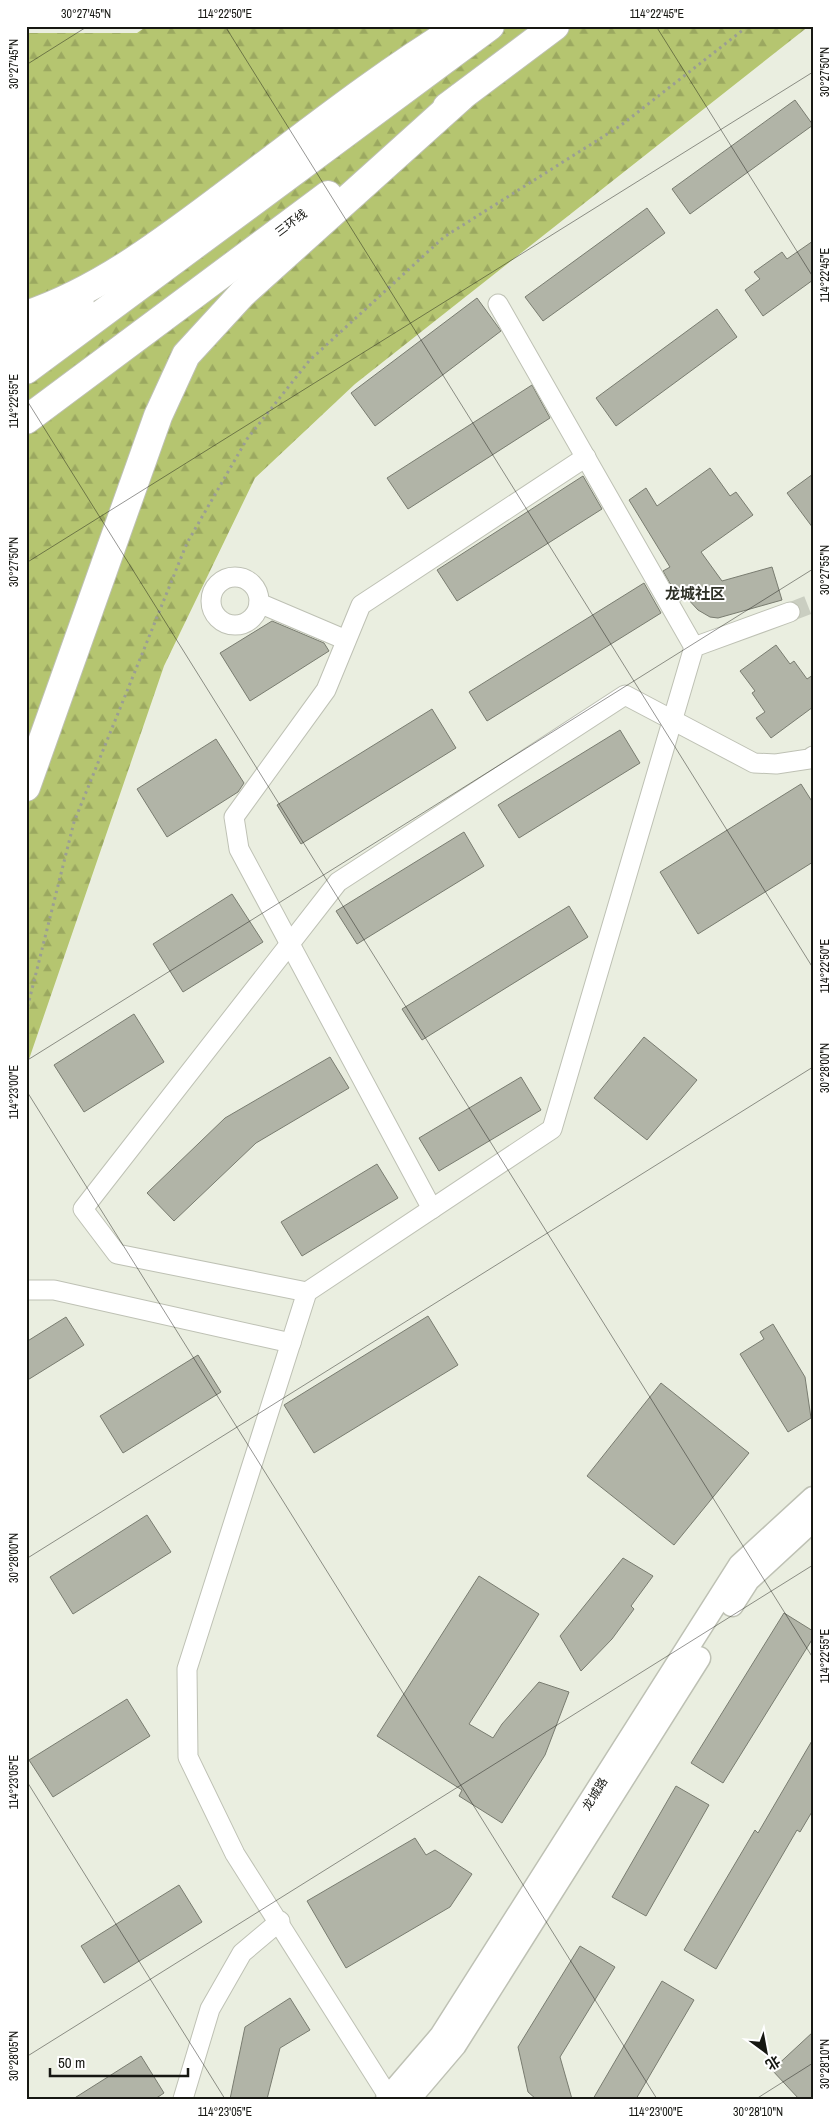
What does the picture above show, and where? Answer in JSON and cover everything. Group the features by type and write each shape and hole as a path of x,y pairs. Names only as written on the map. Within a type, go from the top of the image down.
{"highway":[{"path":"26,345 412,56 461,26"},
{"path":"26,370 490,26"},
{"name":"三环线","path":"26,420 555,26"},
{"path":"26,787 158,416 186,355 242,294 461,97"},
{"path":"26,315 55,305 156,246"}],"street":[{"path":"394,2098 236,1854 188,1758 187,1669 307,1292 552,1129 694,647 498,304"},
{"path":"432,1209 239,849 234,817 326,690 361,605 586,457"},
{"path":"259,603 346,640"},
{"path":"694,647 790,612"},
{"path":"307,1292 118,1254 84,1209 338,882 625,695 673,718 754,763 776,764 812,760"},
{"path":"26,1290 54,1290 291,1343"},
{"name":"龙城路","path":"394,2098 441,2036 740,1565 813,1498"},
{"name":"龙城路","path":"394,2098 455,2045 748,1580 813,1520"},
{"path":"183,2099 210,2009 242,1952 280,1921"}],"path":[{"path":"26,1013 74,822 187,543 247,439 309,361 444,238 620,126 748,26"}],"green space":[{"path":"147,26 809,26 355,384 255,478 164,666 26,1068 26,33 137,33"}],"building":[{"path":"795,100 813,125 690,214 672,189"},
{"path":"647,208 665,233 543,321 525,297"},
{"path":"813,241 813,280 763,316 745,290 760,279 754,272 782,252 787,259"},
{"path":"477,298 501,331 375,426 351,393"},
{"path":"717,309 737,337 616,426 596,398"},
{"path":"532,385 550,418 408,509 387,478"},
{"path":"710,468 730,496 736,492 753,515 701,552 722,581 772,567 782,600 718,618 710,617 698,610 686,597 680,601 663,571 670,567 629,500 646,488 657,506"},
{"path":"813,474 813,528 787,493"},
{"path":"583,476 602,509 457,601 437,570"},
{"path":"644,583 661,613 487,721 469,692"},
{"path":"272,621 324,643 329,651 250,701 220,653"},
{"path":"776,645 790,664 794,661 807,679 813,675 813,707 771,738 756,718 765,712 752,693 755,691 740,671"},
{"path":"432,709 456,748 301,844 277,805"},
{"path":"620,730 640,763 519,838 498,805"},
{"path":"216,739 244,783 238,792 167,837 137,789"},
{"path":"801,784 813,803 813,862 698,934 660,872"},
{"path":"464,832 484,866 357,944 336,911"},
{"path":"232,894 263,942 183,992 153,944"},
{"path":"569,906 588,937 422,1040 402,1009"},
{"path":"134,1014 164,1062 84,1112 54,1065"},
{"path":"644,1037 697,1080 647,1140 594,1098"},
{"path":"330,1057 349,1088 256,1143 174,1221 147,1193 225,1118"},
{"path":"521,1077 541,1110 439,1171 419,1138"},
{"path":"377,1164 398,1198 302,1256 281,1222"},
{"path":"428,1316 458,1365 314,1453 284,1405"},
{"path":"66,1317 84,1345 26,1381 26,1342"},
{"path":"773,1324 805,1377 811,1418 788,1432 740,1354 764,1339 760,1332"},
{"path":"198,1355 221,1392 123,1453 100,1416"},
{"path":"661,1383 749,1453 674,1545 587,1476"},
{"path":"147,1515 171,1552 73,1614 50,1577"},
{"path":"623,1558 653,1576 631,1606 634,1609 612,1639 581,1671 560,1636"},
{"path":"479,1576 539,1614 469,1724 493,1738 502,1724 539,1682 569,1692 545,1755 502,1823 459,1796 462,1790 377,1736"},
{"path":"784,1613 813,1631 813,1638 723,1783 691,1763"},
{"path":"127,1699 150,1736 53,1797 29,1760"},
{"path":"813,1739 813,1810 800,1832 797,1830 716,1969 684,1950 755,1830 758,1833"},
{"path":"676,1786 709,1805 646,1916 612,1897"},
{"path":"415,1838 426,1855 435,1850 472,1874 450,1907 346,1968 307,1901"},
{"path":"179,1885 202,1922 104,1983 81,1946"},
{"path":"580,1946 615,1967 560,2057 572,2099 536,2099 528,2092 518,2047"},
{"path":"662,1981 694,2000 636,2099 593,2099"},
{"path":"290,1998 310,2030 280,2048 267,2099 230,2099 245,2027"},
{"path":"813,2032 813,2099 799,2099 772,2070"},
{"path":"141,2056 164,2093 155,2099 73,2099"}],"tunnel":[{"path":"790,612 813,603"}],"district":[{"name":"龙城社区","path":"695,594"}]}
